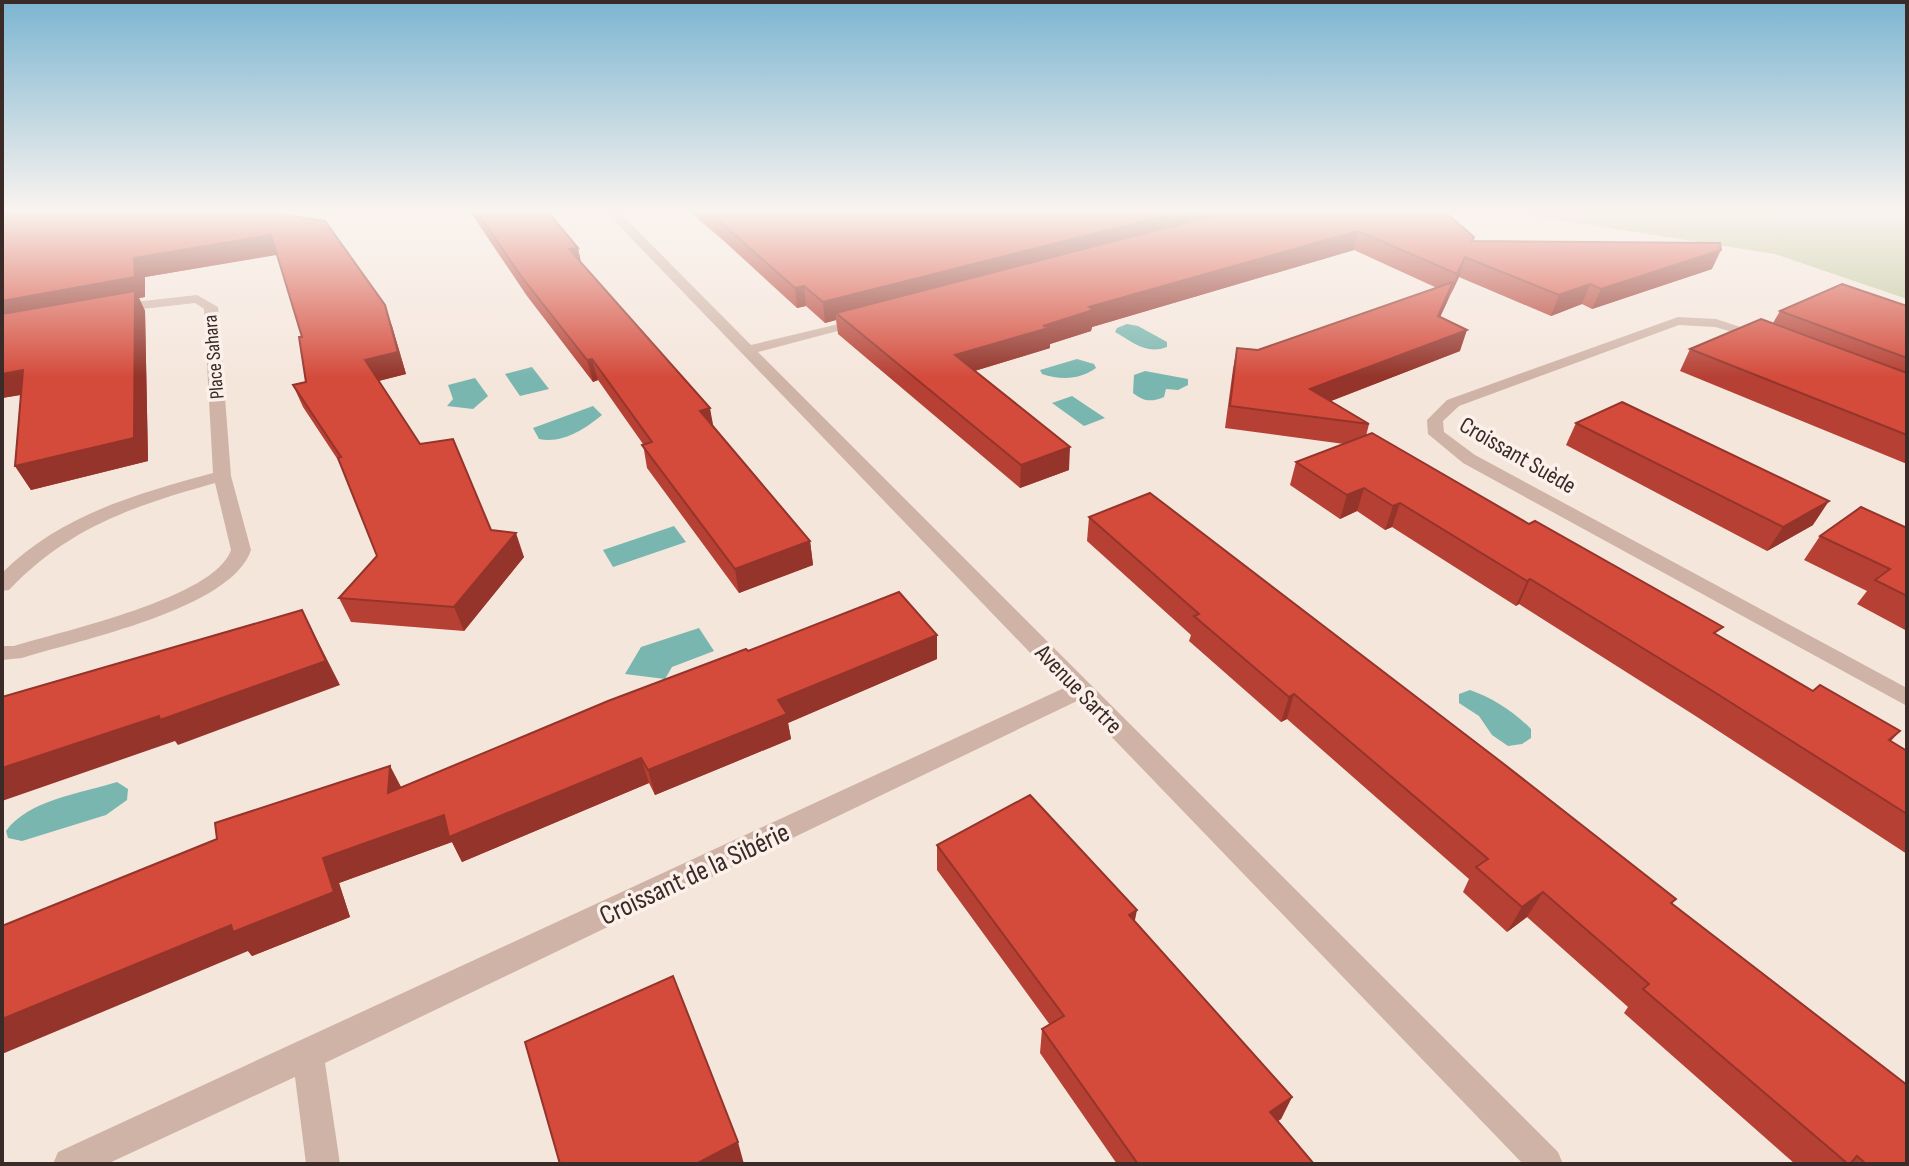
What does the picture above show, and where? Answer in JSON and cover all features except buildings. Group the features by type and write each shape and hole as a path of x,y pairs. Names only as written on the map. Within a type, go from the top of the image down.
{"street":[{"name":"Avenue Sartre","path":"666,267 1546,1164"},
{"name":"Place Sahara","path":"2,653 14,653 176,603 224,576 237,562 241,550 222,476 211,307 197,299 100,311"},
{"path":"747,350 879,316"},
{"name":"Croissant Suède","path":"1779,343 1716,323 1678,321 1453,403 1435,420 1436,434 1469,459 1907,698"},
{"path":"2,585 52,538 95,516 140,499 222,476"},
{"name":"Croissant de la Sibérie","path":"70,1164 308,1055 1079,690"},
{"path":"308,1055 323,1164"}],"green space":[{"path":"1814,267 1907,267 1907,299"}],"water":[{"path":"1127,324 1138,326 1167,342 1167,347 1146,348 1115,332"},
{"path":"1077,359 1094,364 1096,368 1070,378 1049,376 1040,370"},
{"path":"532,367 549,389 520,396 505,374"},
{"path":"1145,371 1188,379 1188,385 1178,390 1166,389 1164,397 1160,399 1144,400 1133,393 1134,375"},
{"path":"475,378 488,396 473,409 447,406 453,399 448,385"},
{"path":"1072,396 1105,418 1084,426 1052,403"},
{"path":"593,406 602,415 565,437 539,439 533,428"},
{"path":"674,526 686,542 613,567 603,550"},
{"path":"699,628 714,651 672,667 665,679 625,674 641,647"},
{"path":"1470,690 1495,701 1518,717 1531,729 1531,738 1522,744 1508,746 1492,735 1479,716 1459,703 1459,694"},
{"path":"117,782 128,789 127,800 106,815 22,841 8,838 6,831 28,812 57,799"}]}
